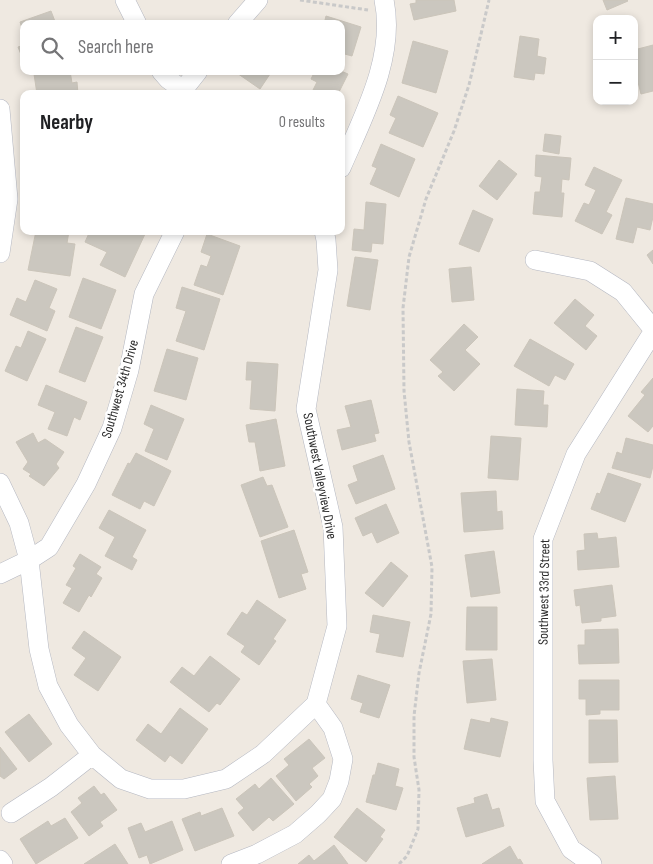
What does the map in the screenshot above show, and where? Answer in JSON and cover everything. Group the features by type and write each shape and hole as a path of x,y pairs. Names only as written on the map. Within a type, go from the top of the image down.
{"street":[{"path":"125,0 135,20"},
{"path":"240,20 258,0"},
{"path":"345,159 372,98 386,44 385,7"},
{"path":"164,75 181,90"},
{"path":"184,90 195,75"},
{"path":"0,109 11,199 0,253"},
{"name":"Southwest 34th Drive","path":"0,574 29,560 49,547 86,484 112,428 129,370 144,294 173,235"},
{"name":"Southwest Valleyview Drive","path":"316,704 337,626 333,526 306,409 328,270 324,235"},
{"path":"535,260 590,271 623,292 653,330"},
{"name":"Southwest 33rd Street","path":"592,864 571,849 545,800 543,760 542,539 576,454 653,330"},
{"path":"0,483 19,523 29,560 39,650 48,686 69,725 92,755 121,778 150,789 184,790 226,780 263,754 316,704 333,728 343,759 339,781 332,799 295,834 257,854 231,864"},
{"path":"11,813 51,787 92,755"},
{"path":"0,860 3,864"}],"path":[{"path":"300,0 385,7"},
{"path":"399,864 407,856 418,829 419,790 414,757 414,716 419,673 430,614 432,567 409,442 404,391 403,308 409,257 426,199 454,131 469,85 489,0"}],"building":[{"path":"416,0 454,0 456,11 414,20 410,4 416,3"},
{"path":"603,0 627,0 628,1 607,10"},
{"path":"51,11 54,20 26,20"},
{"path":"326,16 339,20 325,20"},
{"path":"345,22 361,27 352,56 345,54"},
{"path":"520,36 539,39 537,56 546,58 544,74 535,73 534,80 514,77"},
{"path":"413,41 448,51 436,93 402,83"},
{"path":"653,45 653,91 641,94 638,82 638,49"},
{"path":"348,74 340,90 313,90 317,82 311,79 313,75"},
{"path":"34,75 71,75 72,83 77,82 78,90 36,90"},
{"path":"240,75 269,75 260,89"},
{"path":"398,96 438,113 423,147 389,133 396,118 390,115"},
{"path":"545,134 561,136 559,154 543,151"},
{"path":"381,144 415,159 399,197 370,184 377,168 372,166"},
{"path":"536,155 571,158 569,180 562,179 561,193 564,193 562,217 533,214 535,192 540,192 542,177 535,176"},
{"path":"499,160 517,174 497,200 479,186"},
{"path":"594,167 622,180 606,212 612,215 602,234 575,221 584,203 589,205 596,190 585,185"},
{"path":"626,198 653,204 650,230 637,227 633,243 616,239"},
{"path":"366,202 386,204 383,244 372,243 371,252 352,250 354,229 364,230"},
{"path":"473,210 493,219 479,252 459,244"},
{"path":"35,235 68,235 67,243 75,244 70,276 28,270"},
{"path":"88,235 145,235 125,277 100,265 107,252 85,242"},
{"path":"207,235 240,246 223,295 194,285 201,265 207,267 211,256 201,252"},
{"path":"653,250 653,264 647,255"},
{"path":"355,257 378,260 370,310 347,306"},
{"path":"471,267 474,300 452,302 449,269"},
{"path":"83,278 116,290 101,329 69,317"},
{"path":"35,280 57,289 49,308 55,311 47,331 10,315 17,298 26,302"},
{"path":"182,287 220,299 204,350 176,341 186,311 176,308"},
{"path":"575,299 594,315 585,326 597,336 586,350 554,323"},
{"path":"464,324 478,337 465,350 480,364 454,391 438,376 443,372 430,360"},
{"path":"76,327 103,337 85,382 59,372"},
{"path":"28,331 46,339 27,381 5,371 16,346 21,348"},
{"path":"530,339 574,364 565,380 555,375 549,386 514,366"},
{"path":"167,349 198,358 186,400 154,391"},
{"path":"247,362 278,364 275,411 250,409 252,380 246,380"},
{"path":"653,378 653,426 648,432 628,416 645,395 641,392"},
{"path":"46,385 87,402 80,420 74,417 67,436 48,429 55,412 38,405"},
{"path":"517,389 544,391 543,405 548,405 547,427 515,425"},
{"path":"371,400 379,433 374,434 376,441 342,450 337,430 351,427 345,406"},
{"path":"151,405 184,419 167,460 145,451 154,429 144,424"},
{"path":"276,419 285,466 260,471 255,442 249,442 246,425"},
{"path":"33,433 38,443 45,439 64,452 56,464 59,468 44,486 29,476 31,474 23,469 28,462 16,442"},
{"path":"491,436 521,438 518,480 488,478"},
{"path":"626,438 653,445 653,466 650,478 612,468 617,452 622,454"},
{"path":"136,453 171,471 154,506 144,501 140,509 112,495 128,463 130,464"},
{"path":"383,455 395,489 356,504 348,485 358,481 353,466"},
{"path":"608,473 641,484 625,522 591,509 597,493 600,494"},
{"path":"263,477 267,486 272,485 288,527 260,537 241,485"},
{"path":"496,491 497,512 502,511 503,529 464,532 461,493"},
{"path":"386,504 399,533 377,543 372,532 363,536 355,518"},
{"path":"109,510 146,530 132,557 137,560 132,570 105,556 115,537 99,528"},
{"path":"294,530 308,572 301,574 306,589 279,598 261,541"},
{"path":"597,533 598,539 616,537 619,567 578,570 577,551 585,550 584,534"},
{"path":"494,551 500,593 471,597 465,555"},
{"path":"80,554 101,567 96,574 102,578 91,597 89,595 79,612 63,603 72,588 66,585 76,568 73,566"},
{"path":"391,562 408,576 383,607 365,593"},
{"path":"612,585 616,616 601,618 601,621 582,623 580,605 576,606 574,590"},
{"path":"257,600 286,620 273,639 276,641 259,665 241,652 245,646 227,634 242,612 247,615"},
{"path":"467,607 497,607 497,650 466,650"},
{"path":"373,615 410,622 403,657 376,652 380,634 370,632"},
{"path":"618,629 619,663 579,664 578,645 585,645 585,630"},
{"path":"84,631 121,657 98,691 74,675 86,658 72,648"},
{"path":"210,656 240,679 220,705 217,703 209,712 170,682 182,667 194,676"},
{"path":"492,659 496,700 467,703 463,661"},
{"path":"358,675 390,685 379,718 360,712 363,703 351,699"},
{"path":"579,680 619,680 619,710 600,710 600,714 586,715 586,699 579,699"},
{"path":"180,708 208,729 182,764 170,755 165,762 136,740 148,724 161,734"},
{"path":"29,714 52,744 29,762 5,732"},
{"path":"491,718 508,722 500,757 464,749 471,719 490,723"},
{"path":"589,720 617,720 618,762 589,763"},
{"path":"309,739 325,758 312,768 318,776 309,784 312,787 296,801 276,776 289,765 284,759"},
{"path":"0,747 17,769 4,779 0,776"},
{"path":"378,763 399,769 395,786 403,788 396,810 366,802"},
{"path":"615,776 618,819 590,820 587,778"},
{"path":"271,778 294,804 273,821 269,817 253,831 238,813 244,808 236,799 255,784 259,789"},
{"path":"94,786 101,795 104,793 117,810 100,822 103,826 89,836 71,812 82,803 78,798"},
{"path":"487,794 492,810 499,808 504,826 466,837 457,808 475,803 474,798"},
{"path":"222,808 234,836 195,851 182,819 200,812 201,816"},
{"path":"357,808 385,830 380,837 383,839 366,862 334,837"},
{"path":"65,818 78,838 36,864 20,839 48,821 51,826"},
{"path":"172,821 183,850 150,864 147,855 139,858 128,828 141,823 145,832"},
{"path":"115,844 128,864 84,864"},
{"path":"334,845 348,864 298,864 309,855 314,861"},
{"path":"510,846 518,860 520,859 523,864 482,864"}]}
